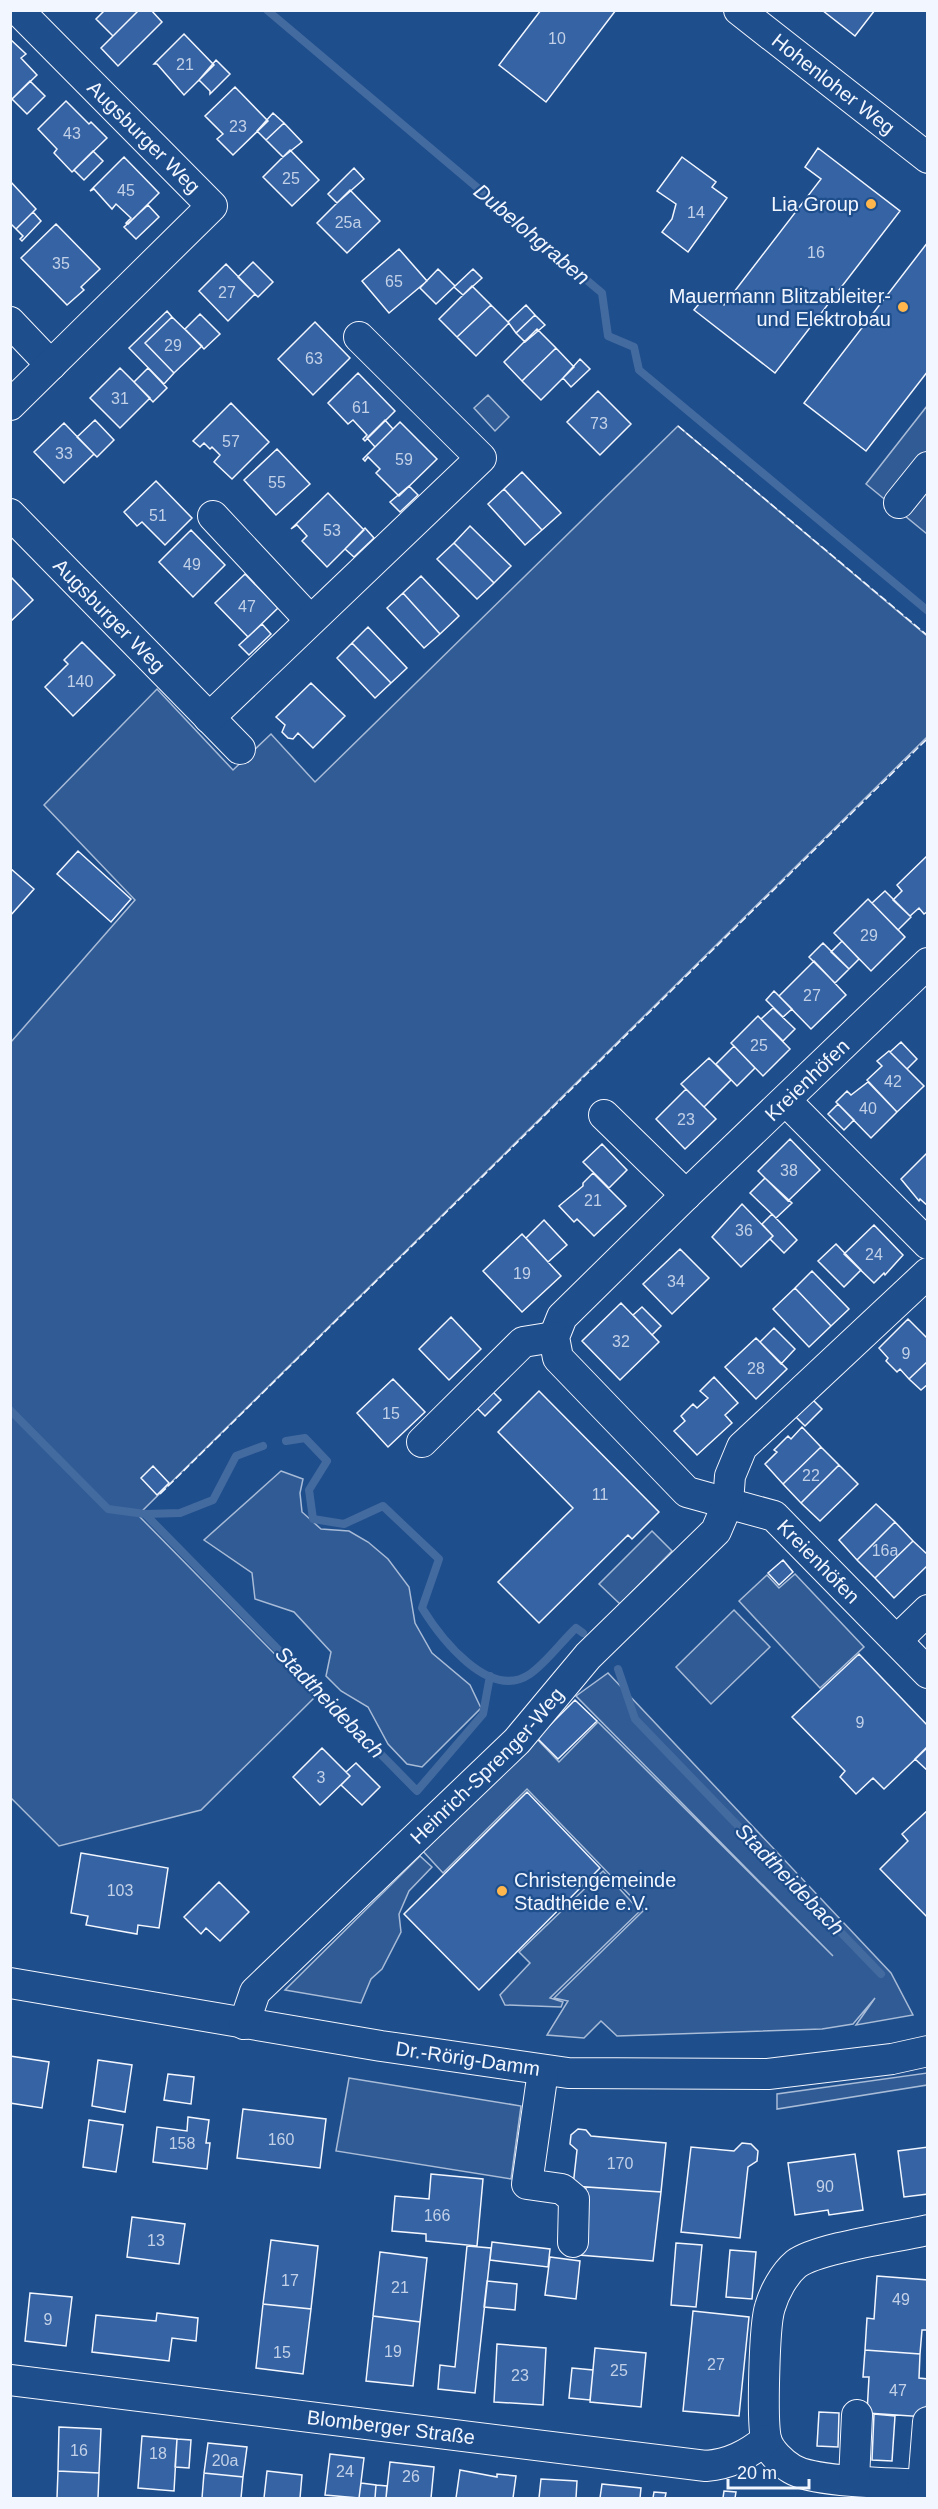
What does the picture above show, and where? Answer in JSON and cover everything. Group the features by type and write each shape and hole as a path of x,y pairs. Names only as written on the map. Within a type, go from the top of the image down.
{"street":[{"name":"Augsburger Weg","path":"10,405 212,206 18,10"},
{"name":"Hohenloher Weg","path":"739,10 927,158"},
{"path":"10,322 51,365"},
{"path":"209,718 481,458 359,337"},
{"path":"899,503 927,467"},
{"name":"Augsburger Weg","path":"10,514 240,749"},
{"path":"213,516 310,620"},
{"name":"Kreienhöfen","path":"927,963 562,1317 554,1336 558,1358 687,1492 774,1516 927,1673"},
{"path":"786,1101 927,1244"},
{"path":"604,1115 686,1195"},
{"path":"728,1503 730,1476 742,1447 927,1273"},
{"path":"422,1442 523,1342 554,1336"},
{"name":"Heinrich-Sprenger-Weg","path":"243,2024 255,1992 517,1740 588,1656 716,1531 728,1503"},
{"path":"897,1640 927,1610"},
{"name":"Dr.-Rörig-Damm","path":"10,1983 243,2024 543,2071 643,2075 768,2074 892,2059 927,2052"},
{"path":"543,2071 527,2184 562,2189 574,2199 573,2242"},
{"path":"927,2230 816,2254 795,2265 780,2283 769,2308 766,2351 766,2440 775,2456 793,2470 815,2477 925,2485 927,2422"},
{"name":"Blomberger Straße","path":"10,2380 706,2466 722,2465 745,2456 766,2440"},
{"path":"854,2480 857,2415"}],"shaded area":[{"path":"488,395 509,417 495,431 474,408"},
{"path":"927,406 927,534 866,484"},
{"path":"678,426 927,636 927,737 138,1515 316,1696 201,1810 59,1846 11,1798 11,1042 135,900 44,805 157,689 233,770 271,734 315,782"},
{"path":"281,1471 303,1479 300,1493 302,1512 321,1529 349,1531 368,1542 388,1559 409,1587 415,1623 432,1653 470,1685 481,1708 422,1767 407,1764 388,1744 368,1707 341,1691 326,1676 331,1652 294,1612 255,1599 252,1573 204,1540"},
{"path":"652,1531 672,1551 620,1604 599,1584"},
{"path":"795,1574 864,1647 820,1688 739,1601 767,1575 779,1588"},
{"path":"734,1610 770,1647 711,1704 676,1667"},
{"name":"Christengemeinde Stadtheide e.V.","path":"608,1673 891,1973 913,2015 856,2025 875,1998 853,2024 822,2029 617,2036 601,2021 584,2038 547,2035 568,2001 554,1998 644,1910 527,1789 443,1873 421,1849 536,1738 559,1762 598,1722 833,1956 576,1696"},
{"path":"420,1856 432,1867 409,1891 399,1914 401,1932 382,1969 371,1979 361,2003 285,1990"},
{"path":"603,1871 640,1911 550,1998 563,2002 561,2007 505,2005 500,1995 530,1963 519,1952"},
{"path":"927,2073 927,2085 777,2109 777,2094"},
{"path":"349,2078 521,2106 511,2179 336,2151"}],"building":[{"path":"105,10 139,10 113,36 96,19"},
{"path":"139,10 151,10 162,22 118,66 101,48"},
{"path":"541,10 616,10 546,102 499,65"},
{"path":"822,10 875,10 855,36"},
{"path":"184,34 214,65 184,95 157,64 154,64"},
{"path":"10,39 26,54 21,58 37,75 10,101"},
{"path":"216,60 230,74 210,94 210,91 199,80"},
{"path":"30,81 45,96 27,114 12,99"},
{"path":"235,87 268,121 233,155 217,139 223,134 205,116"},
{"path":"66,101 107,138 72,172 54,153 57,149 38,129"},
{"path":"273,113 284,123 266,140 257,131"},
{"path":"284,123 302,142 283,157 266,140"},
{"path":"818,148 900,211 775,373 694,310 708,293 724,305 821,179 805,167"},
{"path":"290,150 319,180 292,206 263,177"},
{"path":"93,151 103,161 84,180 74,170"},
{"path":"124,157 159,193 128,224 126,223 131,218 116,204 112,209 94,189 90,191"},
{"path":"682,157 716,182 712,187 727,198 688,252 662,232 672,219 676,204 657,191"},
{"path":"354,168 364,179 337,203 328,194"},
{"path":"10,181 36,209 16,229 10,223"},
{"path":"350,190 380,221 347,253 317,223"},
{"path":"148,205 159,217 136,239 124,227"},
{"path":"33,212 41,221 22,241 20,239 23,236 16,229"},
{"path":"56,224 100,269 81,287 84,290 67,305 21,258"},
{"name":"Mauermann Blitzableiter- und Elektrobau","path":"928,242 928,371 866,451 804,403"},
{"path":"399,249 427,281 389,313 362,281"},
{"path":"253,262 273,282 258,297 238,277"},
{"path":"226,264 255,294 228,321 199,291"},
{"path":"438,269 455,286 436,304 420,288"},
{"path":"473,269 482,278 463,295 454,287"},
{"path":"472,286 491,305 457,337 439,319"},
{"path":"491,305 509,323 476,356 457,337"},
{"path":"526,305 535,315 516,333 508,322"},
{"path":"167,311 172,317 145,343 174,373 164,384 129,348"},
{"path":"200,314 220,334 204,349 185,329"},
{"path":"535,315 545,325 525,342 516,333"},
{"path":"172,317 202,346 174,373 145,343"},
{"path":"315,322 350,358 313,395 278,359"},
{"path":"537,329 556,348 522,381 504,362"},
{"path":"556,348 574,367 541,400 522,381"},
{"path":"580,359 590,369 571,387 563,378"},
{"path":"120,368 150,398 120,428 90,398"},
{"path":"148,368 167,388 153,402 134,382"},
{"path":"358,373 395,411 365,441 363,439 367,435 353,420 348,424 328,403"},
{"path":"598,391 631,424 600,455 567,422"},
{"path":"231,403 269,442 232,479 214,462 220,455 212,447 210,449 204,443 200,447 193,441"},
{"path":"95,420 114,440 97,457 77,437"},
{"path":"385,420 393,429 375,447 367,438"},
{"path":"400,422 437,459 399,496 376,473 380,469 368,457 365,461 363,459"},
{"path":"64,423 94,454 64,483 34,452"},
{"path":"277,449 310,484 276,515 244,480"},
{"path":"522,472 561,513 542,530 504,489"},
{"path":"156,481 192,518 165,545 142,522 137,526 124,512"},
{"path":"409,486 418,495 400,512 390,502"},
{"path":"504,489 542,530 525,545 488,504"},
{"path":"328,493 364,530 327,567 302,541 307,536 297,525 291,529"},
{"path":"470,526 511,566 494,583 454,543"},
{"path":"365,528 374,538 354,557 345,549"},
{"path":"191,530 225,565 193,597 159,562"},
{"path":"454,543 494,583 477,599 437,559"},
{"path":"245,574 278,608 248,637 215,603"},
{"path":"10,576 33,600 10,622"},
{"path":"421,576 459,616 440,634 403,593"},
{"path":"403,593 440,634 424,648 387,608"},
{"path":"262,624 271,634 249,655 239,645"},
{"path":"368,627 407,668 391,683 352,643"},
{"path":"82,642 115,675 73,716 45,687 68,664 64,660"},
{"path":"352,643 391,683 375,698 337,658"},
{"path":"311,683 345,716 313,748 298,733 293,739 288,738 282,732 285,725 276,717"},
{"path":"78,851 131,899 111,922 57,874"},
{"path":"928,855 928,911 924,914 919,908 910,916 893,900 902,891 897,885"},
{"path":"10,868 34,889 10,916"},
{"path":"885,891 911,917 898,930 872,903"},
{"path":"868,899 905,937 871,971 834,933"},
{"path":"842,941 859,959 849,969 831,952"},
{"path":"823,943 849,969 835,983 809,957"},
{"path":"814,961 846,995 811,1029 779,996"},
{"path":"774,991 792,1009 783,1017 766,1000"},
{"path":"773,1008 795,1029 783,1041 761,1019"},
{"path":"758,1016 790,1049 763,1076 731,1043"},
{"path":"901,1042 917,1059 907,1069 890,1052"},
{"path":"734,1046 755,1068 737,1086 716,1064"},
{"path":"889,1051 924,1086 897,1112 867,1080 882,1066 877,1061"},
{"path":"709,1058 731,1080 704,1107 681,1084"},
{"path":"868,1082 897,1112 871,1138 836,1102 847,1091 851,1095"},
{"path":"686,1089 716,1119 685,1149 656,1119"},
{"path":"838,1104 854,1120 844,1130 828,1114"},
{"path":"790,1139 820,1170 788,1201 758,1171"},
{"path":"602,1144 627,1170 609,1188 583,1162"},
{"path":"928,1152 928,1206 920,1199 919,1201 901,1179"},
{"path":"593,1173 626,1206 594,1236 577,1219 574,1222 559,1206 583,1186 583,1183"},
{"path":"765,1178 792,1203 776,1218 750,1193"},
{"path":"742,1204 773,1236 741,1267 712,1237"},
{"path":"772,1214 797,1240 784,1253 770,1239 773,1236 762,1224"},
{"path":"544,1220 567,1245 548,1262 526,1238"},
{"path":"874,1225 903,1255 885,1275 884,1273 874,1283 844,1254"},
{"path":"522,1234 561,1276 522,1312 483,1271"},
{"path":"836,1244 861,1270 844,1287 818,1261"},
{"path":"680,1249 709,1278 672,1314 643,1284"},
{"path":"812,1271 849,1309 831,1326 795,1288"},
{"path":"795,1288 831,1326 809,1347 773,1309"},
{"path":"621,1303 659,1342 620,1380 582,1341"},
{"path":"642,1307 661,1326 652,1335 633,1315"},
{"path":"451,1317 481,1349 449,1380 419,1349"},
{"path":"908,1319 928,1339 928,1361 909,1379 900,1369 897,1372 886,1361 888,1358 879,1348"},
{"path":"774,1328 795,1349 781,1364 760,1342"},
{"path":"756,1338 787,1369 756,1399 725,1367"},
{"path":"928,1361 928,1384 921,1390 909,1379"},
{"path":"714,1377 738,1403 725,1415 732,1423 697,1455 674,1431 685,1421 681,1416 693,1404 697,1408 708,1398 700,1391"},
{"path":"393,1379 425,1412 388,1447 357,1413"},
{"path":"490,1389 501,1400 485,1416 474,1405"},
{"path":"539,1391 659,1512 632,1539 628,1535 539,1623 498,1582 573,1508 498,1432"},
{"path":"813,1400 822,1409 805,1426 796,1417"},
{"path":"802,1427 821,1447 783,1484 765,1464 777,1452 774,1450 788,1436 791,1439"},
{"path":"821,1447 839,1465 801,1503 783,1484"},
{"path":"839,1465 858,1484 820,1521 801,1503"},
{"path":"153,1466 169,1483 157,1495 141,1478"},
{"path":"876,1504 895,1522 857,1560 839,1540"},
{"path":"895,1522 913,1541 875,1578 857,1560"},
{"path":"913,1541 928,1555 928,1565 894,1598 875,1578"},
{"path":"783,1560 793,1572 779,1585 768,1573"},
{"path":"859,1654 928,1726 928,1747 884,1789 873,1778 856,1794 840,1777 845,1771 792,1717"},
{"path":"575,1700 597,1721 558,1759 537,1738"},
{"path":"322,1748 350,1776 320,1805 293,1777"},
{"path":"926,1748 928,1749 928,1771 915,1759"},
{"path":"356,1763 380,1787 362,1805 341,1785 350,1776 346,1772"},
{"name":"Christengemeinde Stadtheide e.V.","path":"527,1792 600,1868 479,1990 404,1914"},
{"path":"928,1810 928,1918 880,1869 908,1841 902,1834"},
{"path":"81,1853 168,1868 159,1928 138,1925 137,1934 86,1925 88,1916 71,1913"},
{"path":"219,1882 249,1912 220,1941 206,1928 201,1934 184,1917"},
{"path":"10,2056 49,2062 42,2108 10,2103"},
{"path":"98,2060 132,2065 125,2112 92,2106"},
{"path":"168,2074 194,2077 191,2104 164,2100"},
{"path":"243,2109 326,2119 320,2168 237,2158"},
{"path":"188,2117 209,2120 206,2143 210,2143 207,2169 153,2162 157,2127 187,2131"},
{"path":"89,2120 123,2125 116,2172 83,2167"},
{"path":"578,2129 586,2130 591,2136 666,2143 661,2192 573,2186 577,2150 570,2144 571,2135"},
{"path":"742,2143 751,2144 758,2151 757,2161 748,2167 740,2238 681,2232 691,2147 734,2151"},
{"path":"928,2147 928,2194 904,2197 898,2151"},
{"path":"855,2154 863,2210 829,2215 828,2210 795,2215 788,2163"},
{"path":"431,2174 483,2179 477,2246 426,2241 426,2234 392,2231 395,2196 429,2199"},
{"path":"586,2187 661,2192 653,2261 579,2255"},
{"path":"132,2217 185,2224 179,2264 127,2257"},
{"path":"271,2240 318,2246 311,2309 263,2304"},
{"path":"492,2242 550,2249 548,2267 490,2260"},
{"path":"676,2243 702,2245 696,2307 671,2305"},
{"path":"467,2246 491,2248 475,2393 438,2389 440,2365 455,2367"},
{"path":"730,2250 756,2252 752,2299 726,2297"},
{"path":"380,2252 427,2258 420,2322 373,2316"},
{"path":"550,2257 580,2261 576,2299 545,2295"},
{"path":"877,2276 928,2280 928,2330 922,2330 920,2354 865,2350 867,2318 874,2319"},
{"path":"487,2281 517,2284 515,2310 484,2307"},
{"path":"30,2293 72,2297 66,2346 25,2341"},
{"path":"263,2304 311,2309 303,2374 256,2368"},
{"path":"693,2311 749,2317 739,2416 683,2411"},
{"path":"157,2313 198,2318 196,2341 172,2338 169,2361 92,2352 96,2315 156,2321"},
{"path":"373,2316 420,2322 413,2386 366,2381"},
{"path":"497,2344 546,2348 543,2405 494,2402"},
{"path":"595,2348 646,2353 641,2407 590,2402"},
{"path":"865,2350 920,2354 919,2378 928,2379 926,2417 867,2413 869,2377 863,2377"},
{"path":"572,2368 593,2370 590,2400 569,2398"},
{"path":"819,2412 839,2413 838,2447 817,2446"},
{"path":"874,2414 895,2416 892,2461 872,2460"},
{"path":"59,2427 101,2429 99,2473 58,2471"},
{"path":"142,2436 177,2439 174,2491 138,2488"},
{"path":"177,2439 191,2440 189,2468 175,2467"},
{"path":"208,2443 247,2447 243,2477 204,2473"},
{"path":"330,2454 364,2458 359,2498 325,2495"},
{"path":"390,2462 434,2467 431,2498 386,2498"},
{"path":"460,2470 497,2477 497,2474 516,2476 513,2498 456,2498"},
{"path":"58,2471 99,2473 98,2498 57,2498"},
{"path":"267,2471 302,2475 300,2498 264,2498"},
{"path":"204,2473 243,2477 241,2498 202,2498"},
{"path":"541,2479 577,2481 576,2498 539,2498"},
{"path":"361,2483 376,2485 375,2498 359,2498"},
{"path":"602,2484 641,2488 640,2498 600,2498"},
{"path":"376,2485 387,2486 386,2498 375,2498"},
{"path":"724,2491 736,2492 735,2498 723,2498"},
{"path":"654,2492 666,2493 665,2498 653,2498"}],"waterway":[{"name":"Dubelohgraben","path":"267,10 602,293 608,336 634,347 639,370 928,611"},
{"name":"Stadtheidebach","path":"10,1410 108,1509 145,1514 417,1791 483,1714 490,1676"},
{"name":"Stadtheidebach","path":"286,1441 305,1438 327,1461 309,1490 313,1519 344,1524 383,1506 439,1559 422,1608 453,1649 483,1673 498,1680 514,1680 530,1674 576,1628 583,1633"},
{"name":"Stadtheidebach","path":"145,1514 180,1513 213,1500 236,1456 263,1446"},
{"name":"Stadtheidebach","path":"618,1669 635,1719 881,1974"}],"fence":[{"path":"678,426 928,636"},
{"path":"160,1494 928,738"}],"place":[{"name":"Lia Group","path":"871,204"},
{"name":"Mauermann Blitzableiter- und Elektrobau","path":"903,307"},
{"name":"Christengemeinde Stadtheide e.V.","path":"502,1891"}]}
